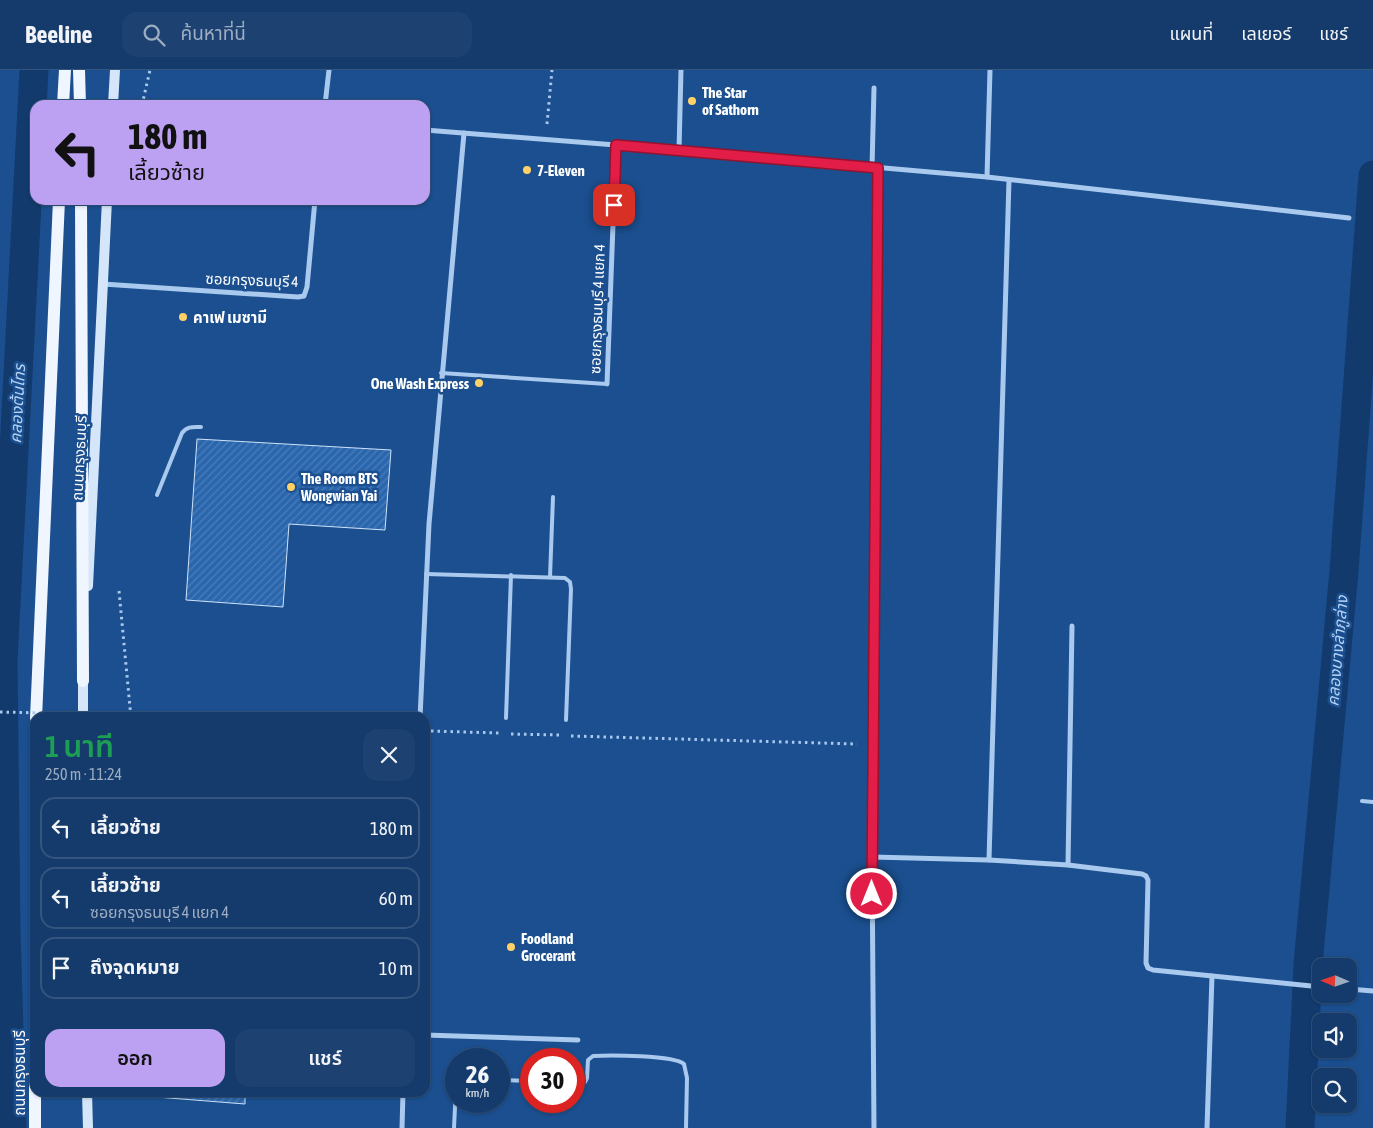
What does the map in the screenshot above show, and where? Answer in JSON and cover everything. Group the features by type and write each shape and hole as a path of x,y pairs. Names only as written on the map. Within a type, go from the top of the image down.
{"main road":[{"path":"63,100 65,70"},
{"path":"79,70 80,100"},
{"path":"113,100 114,70"},
{"name":"ถนนกรุงธนบุรี","path":"36,712 59,205"},
{"path":"81,205 82,681"},
{"name":"ถนนกรุงธนบุรี","path":"83,712 82,681 94,491 107,205"},
{"name":"ถนนกรุงธนบุรี","path":"35,1097 35,1128"},
{"path":"87,1097 88,1128"}],"street":[{"path":"325,100 329,70"},
{"path":"680,150 681,70"},
{"path":"987,177 990,70"},
{"path":"872,168 874,88"},
{"path":"430,130 987,177 1349,218"},
{"path":"420,712 426,574 441,374 464,133"},
{"name":"ซอยกรุงธนบุรี 4 แยก 4","path":"607,384 616,145"},
{"path":"874,1128 872,857 878,168"},
{"path":"989,860 1008,180"},
{"name":"ซอยกรุงธนบุรี 4","path":"103,284 304,296 308,287 315,205"},
{"path":"1068,865 1072,626"},
{"path":"872,857 989,860 1068,865 1146,876 1148,880 1146,963 1148,968 1312,986"},
{"path":"1206,1128 1212,976"},
{"path":"1358,990 1373,991"},
{"path":"430,1035 578,1040"},
{"path":"402,1128 403,1097"}],"lane":[{"path":"441,374 607,384"},
{"path":"156,495 184,429 189,427 201,428"},
{"path":"550,577 553,497"},
{"path":"426,574 550,577 565,578 570,582 566,720"},
{"path":"506,718 511,575"},
{"path":"1362,801 1373,802"},
{"path":"585,1082 588,1060 593,1056 680,1060 684,1064 687,1078 686,1128"},
{"path":"454,1128 455,1113"}],"path":[{"path":"143,100 150,70"},
{"path":"546,140 552,70"},
{"path":"119,591 131,712"},
{"path":"0,712 30,713"},
{"path":"430,731 873,745"}],"building":[{"name":"The Room BTS Wongwian Yai","path":"197,439 391,450 385,530 289,524 283,607 186,600"},
{"path":"156,1097 245,1097 245,1104"}],"waterway":[{"name":"คลองต้นไทร","path":"32,100 34,70"},
{"name":"คลองต้นไทร","path":"12,1128 6,932 3,660 30,146"},
{"name":"คลองบางลำภูล่าง","path":"1300,1128 1308,965 1344,571 1373,175"}],"place":[{"name":"The Star of Sathorn","path":"692,101"},
{"name":"7-Eleven","path":"527,170"},
{"name":"คาเฟ เมซามี","path":"183,317"},
{"name":"One Wash Express","path":"479,383"},
{"name":"The Room BTS Wongwian Yai","path":"291,487"},
{"name":"Foodland Grocerant","path":"511,947"}],"route":[{"path":"614,205 616,145 878,168 872,894"}]}
